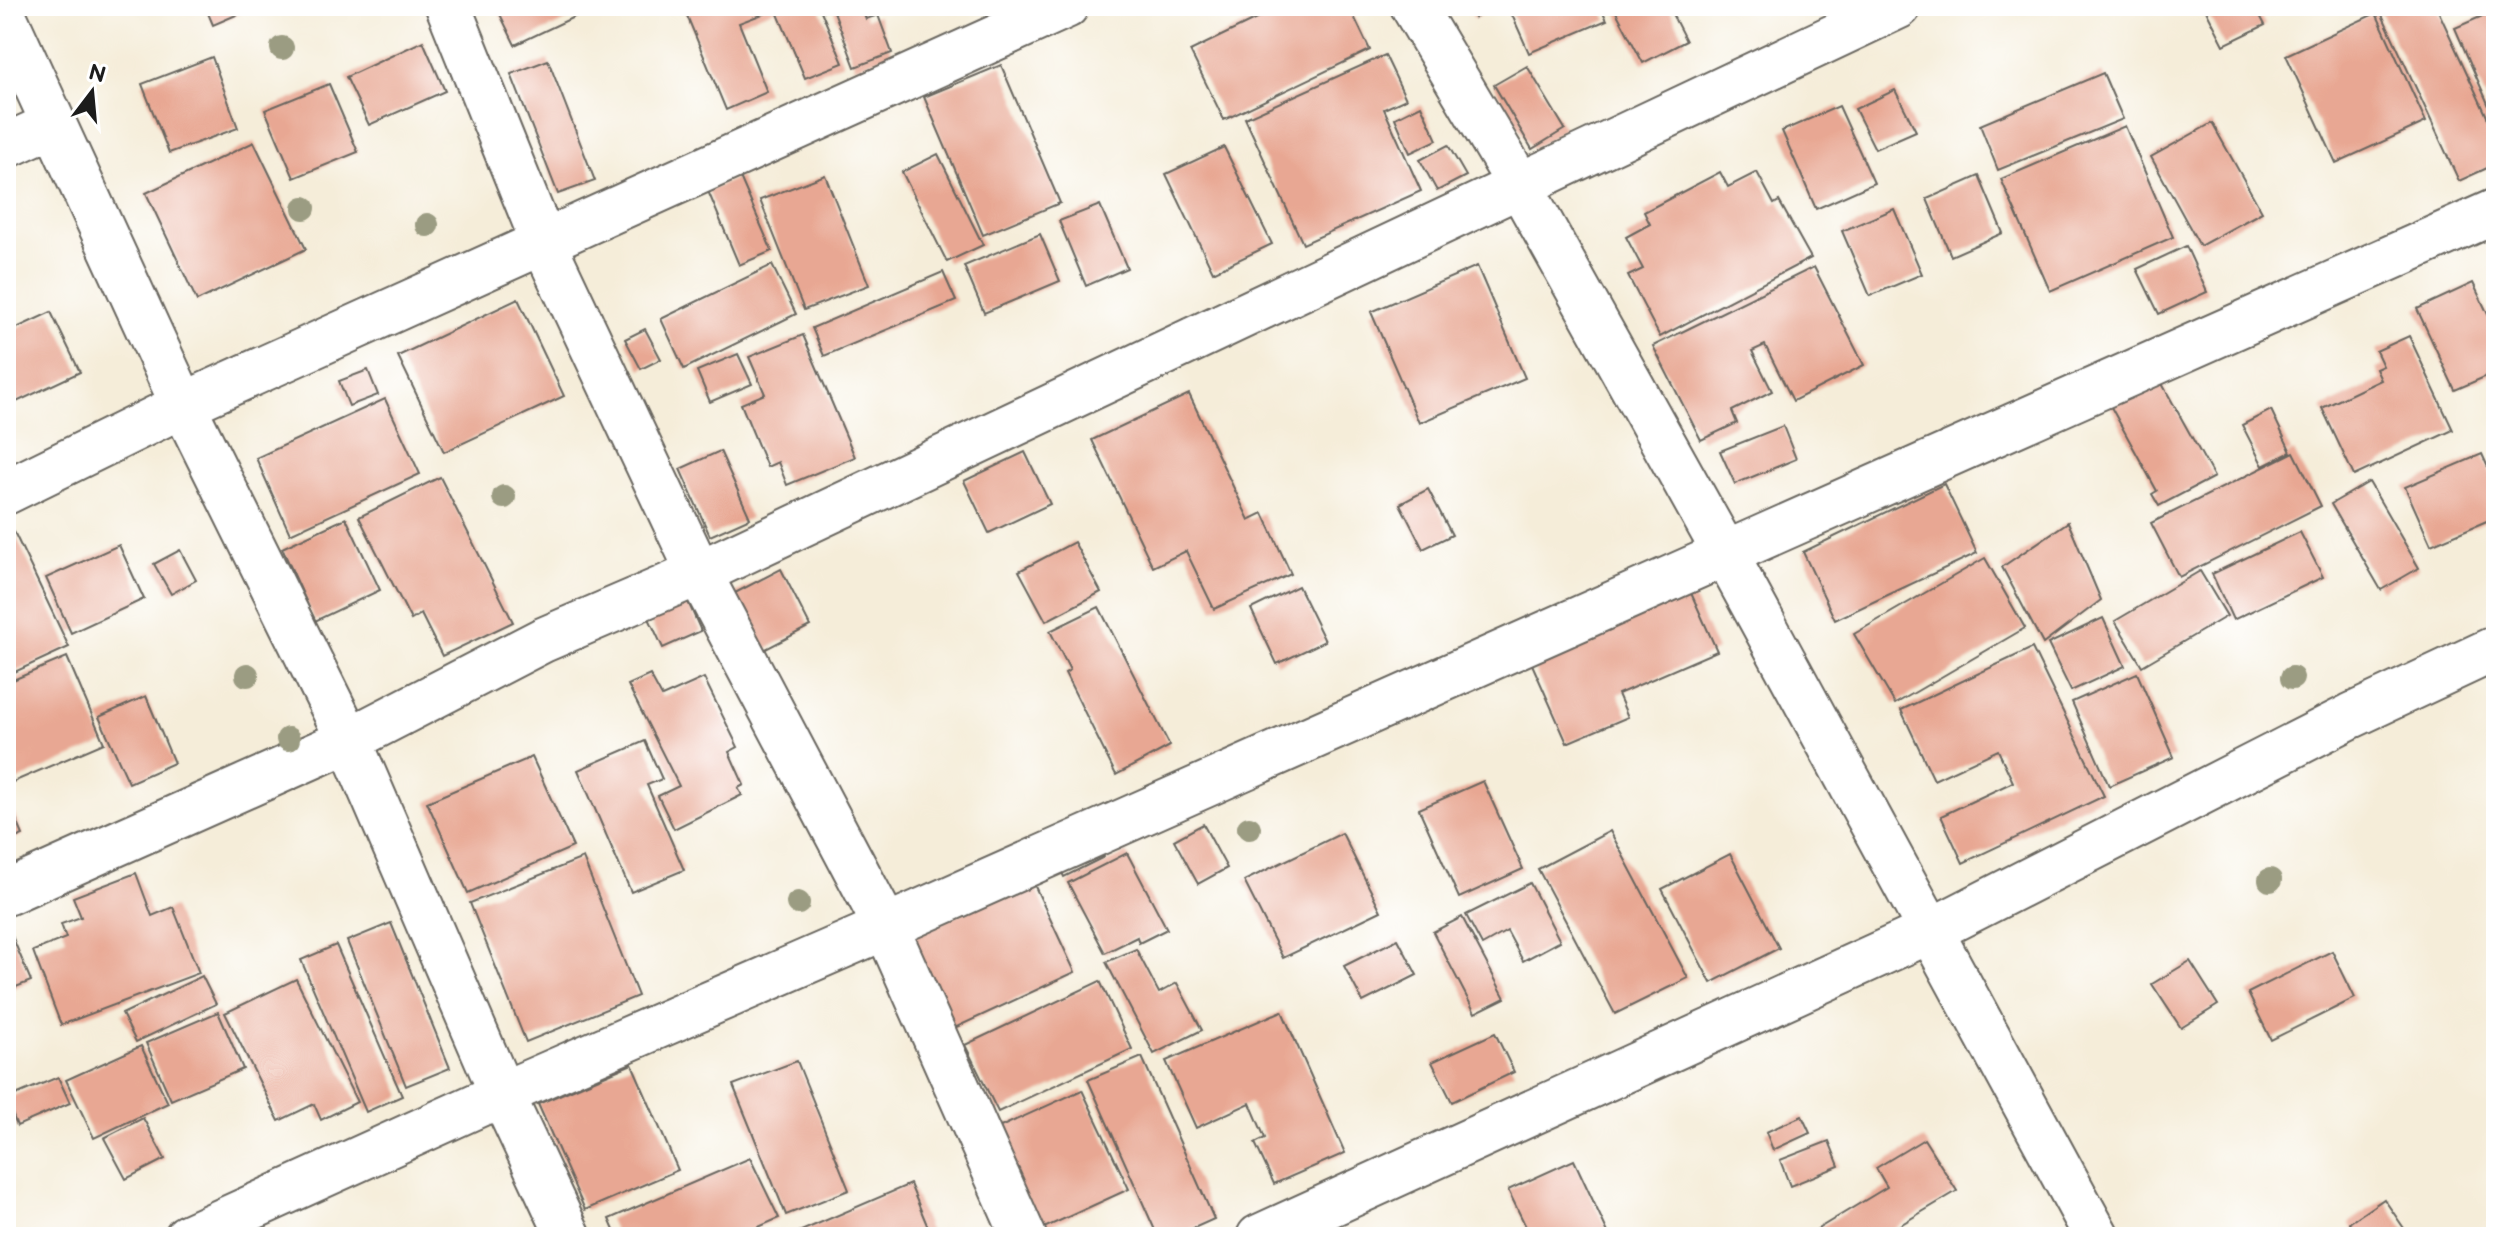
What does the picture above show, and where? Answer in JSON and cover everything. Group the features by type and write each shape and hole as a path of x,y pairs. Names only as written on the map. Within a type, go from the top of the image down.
{"street":[{"path":"448,6 544,244 699,573 886,927 1024,1237"},
{"path":"6,492 183,405 1066,6"},
{"path":"1413,6 1519,184 1725,553 2097,1237"},
{"path":"6,893 349,740 543,640 699,573 1899,6"},
{"path":"6,20 183,405 349,740 502,1094 569,1237"},
{"path":"6,146 52,125"},
{"path":"187,1237 502,1094 886,927 2496,211"},
{"path":"1259,1237 1930,931 2351,716 2496,648"}],"building":[{"path":"205,6 257,6 213,25"},
{"path":"496,6 597,6 515,45"},
{"path":"683,6 819,6 843,63 805,78 776,9 739,23 767,92 726,110"},
{"path":"832,6 861,6 866,19 878,15 892,53 855,67"},
{"path":"1273,6 1349,6 1370,50 1224,120 1190,51 1275,10"},
{"path":"1468,6 1495,6 1474,18"},
{"path":"1508,6 1600,6 1607,20 1529,53"},
{"path":"1613,6 1668,6 1686,41 1643,63"},
{"path":"2204,6 2255,6 2265,25 2224,45"},
{"path":"2378,6 2436,6 2496,136 2496,164 2459,181"},
{"path":"2496,10 2496,122 2455,28"},
{"path":"2376,13 2426,122 2336,163 2286,55"},
{"path":"423,41 445,91 369,125 346,77"},
{"path":"1385,55 1406,99 1384,109 1421,191 1303,244 1245,118"},
{"path":"212,57 238,128 169,153 142,84"},
{"path":"548,60 595,181 558,194 511,74"},
{"path":"1001,65 1060,203 983,235 924,97"},
{"path":"1527,66 1565,129 1532,149 1494,85"},
{"path":"2103,73 2123,119 1998,170 1980,125"},
{"path":"329,84 358,152 294,178 265,110"},
{"path":"1895,90 1916,131 1875,149 1855,109"},
{"path":"1421,105 1437,140 1410,153 1395,118"},
{"path":"1839,106 1874,183 1816,209 1782,131"},
{"path":"2212,123 2262,212 2200,246 2151,157"},
{"path":"2125,126 2173,237 2050,291 2001,179"},
{"path":"254,142 306,249 197,301 146,193"},
{"path":"1448,145 1466,176 1437,191 1420,160"},
{"path":"1224,147 1272,244 1213,272 1166,174"},
{"path":"938,154 983,245 947,262 902,172"},
{"path":"1720,172 1728,187 1757,172 1774,204 1779,201 1811,258 1660,337 1628,276 1643,269 1626,237 1650,224 1644,212"},
{"path":"825,175 869,285 804,310 760,200"},
{"path":"1979,176 2003,233 1951,256 1927,199"},
{"path":"740,177 772,251 739,265 708,191"},
{"path":"1100,205 1127,268 1086,286 1059,221"},
{"path":"1894,209 1922,274 1870,296 1842,231"},
{"path":"1040,234 1060,281 984,313 964,266"},
{"path":"2186,246 2207,292 2159,314 2137,269"},
{"path":"772,265 796,314 684,369 661,319"},
{"path":"1477,266 1525,378 1419,423 1371,312"},
{"path":"1814,267 1864,365 1793,401 1765,345 1752,351 1772,391 1732,411 1737,423 1701,440 1653,346"},
{"path":"943,272 956,301 824,356 812,328"},
{"path":"2473,283 2493,325 2496,323 2496,372 2455,390 2417,309"},
{"path":"518,299 564,396 444,452 398,356"},
{"path":"51,312 80,372 6,407 6,333"},
{"path":"645,329 661,359 641,369 625,339"},
{"path":"803,335 855,457 787,485 778,462 767,467 741,404 765,394 749,357"},
{"path":"2409,336 2453,430 2354,476 2322,408 2381,380 2376,369 2383,366 2376,351"},
{"path":"738,354 752,384 710,402 697,371"},
{"path":"368,370 378,395 349,406 339,381"},
{"path":"2155,371 2214,477 2159,506 2152,494 2157,491 2106,398"},
{"path":"1189,394 1249,520 1263,513 1291,574 1214,609 1186,551 1153,567 1092,440"},
{"path":"385,399 420,474 290,534 256,458"},
{"path":"2271,410 2291,452 2263,466 2242,425"},
{"path":"1783,426 1796,459 1735,484 1720,451"},
{"path":"720,451 750,518 710,536 680,469"},
{"path":"1025,452 1050,504 989,533 964,481"},
{"path":"2294,452 2321,506 2179,577 2151,523"},
{"path":"2482,454 2496,485 2496,517 2431,545 2405,487"},
{"path":"440,477 513,622 442,656 421,614 411,620 359,517"},
{"path":"2369,482 2419,568 2381,590 2331,504"},
{"path":"1944,484 1977,553 1835,620 1803,552"},
{"path":"1428,489 1452,535 1423,549 1400,504"},
{"path":"6,515 69,647 6,676"},
{"path":"346,518 380,590 315,621 282,548"},
{"path":"2068,522 2101,600 2043,644 2002,567"},
{"path":"2300,532 2323,577 2233,620 2212,574"},
{"path":"1074,542 1101,592 1046,621 1019,571"},
{"path":"119,545 144,599 71,633 46,578"},
{"path":"180,550 196,580 171,594 154,564"},
{"path":"1985,558 2025,628 1895,704 1854,634"},
{"path":"781,569 810,626 764,650 735,593"},
{"path":"2200,571 2227,616 2142,666 2115,621"},
{"path":"1298,586 1325,641 1277,664 1251,609"},
{"path":"1691,593 1717,651 1618,694 1628,717 1567,743 1531,662"},
{"path":"685,595 701,631 663,648 647,614"},
{"path":"1099,607 1170,746 1116,775 1065,673 1070,670 1050,631"},
{"path":"2103,618 2125,666 2071,691 2048,644"},
{"path":"2032,648 2104,796 1963,863 1941,816 2013,782 1998,750 1934,780 1901,710"},
{"path":"67,657 104,743 6,785 6,683"},
{"path":"2137,673 2174,757 2109,786 2072,702"},
{"path":"650,675 662,697 704,678 738,747 729,752 744,785 738,788 742,795 674,829 658,796 679,786 628,685"},
{"path":"146,696 174,763 129,783 99,717"},
{"path":"645,741 662,779 647,785 684,870 631,892 578,770"},
{"path":"532,757 573,847 468,893 427,802"},
{"path":"1483,781 1523,869 1459,898 1419,809"},
{"path":"6,795 23,835 6,842"},
{"path":"1203,824 1227,868 1198,884 1174,840"},
{"path":"1610,831 1688,978 1615,1014 1538,869"},
{"path":"1342,833 1381,911 1283,958 1244,881"},
{"path":"1094,839 1104,857 1064,877 1055,859"},
{"path":"1127,853 1167,929 1139,943 1137,937 1105,953 1068,883"},
{"path":"1730,854 1779,948 1711,983 1662,889"},
{"path":"583,858 638,996 526,1042 470,903"},
{"path":"136,873 152,916 173,907 199,973 61,1025 33,951 66,938 61,924 81,917 73,897"},
{"path":"1032,880 1075,972 948,1031 905,939"},
{"path":"1530,883 1560,941 1523,961 1507,931 1482,945 1466,915"},
{"path":"1462,917 1505,998 1475,1013 1433,932"},
{"path":"6,922 31,981 6,991"},
{"path":"391,923 450,1068 406,1086 347,941"},
{"path":"1398,939 1417,975 1363,1002 1344,966"},
{"path":"336,945 402,1096 366,1112 301,960"},
{"path":"1136,949 1159,993 1177,983 1202,1030 1154,1054 1106,962"},
{"path":"2332,951 2355,998 2271,1040 2248,993"},
{"path":"2190,961 2218,1005 2181,1028 2152,984"},
{"path":"202,976 216,1004 136,1042 122,1014"},
{"path":"296,979 357,1102 321,1120 314,1104 279,1121 225,1013"},
{"path":"1100,981 1132,1049 998,1112 965,1045"},
{"path":"1282,1011 1345,1153 1274,1184 1255,1143 1265,1138 1250,1103 1196,1128 1166,1061"},
{"path":"218,1012 243,1069 171,1100 146,1043"},
{"path":"1495,1033 1514,1072 1452,1102 1432,1062"},
{"path":"141,1046 168,1103 94,1138 66,1080"},
{"path":"1142,1057 1214,1219 1174,1237 1158,1237 1088,1080"},
{"path":"797,1061 849,1190 786,1215 733,1085"},
{"path":"632,1064 678,1170 585,1210 538,1104"},
{"path":"58,1077 70,1103 17,1126 6,1099"},
{"path":"1082,1090 1129,1189 1031,1234 985,1134"},
{"path":"1802,1116 1810,1133 1773,1150 1766,1132"},
{"path":"143,1118 165,1159 126,1179 104,1138"},
{"path":"1924,1139 1957,1191 1880,1237 1814,1237 1811,1233 1887,1187 1876,1168"},
{"path":"1829,1141 1839,1166 1790,1186 1780,1160"},
{"path":"750,1158 779,1218 736,1237 617,1237 609,1219"},
{"path":"1574,1160 1610,1237 1531,1237 1508,1190"},
{"path":"910,1184 932,1237 795,1237 794,1234"},
{"path":"2384,1199 2410,1237 2358,1237 2349,1223"}]}
